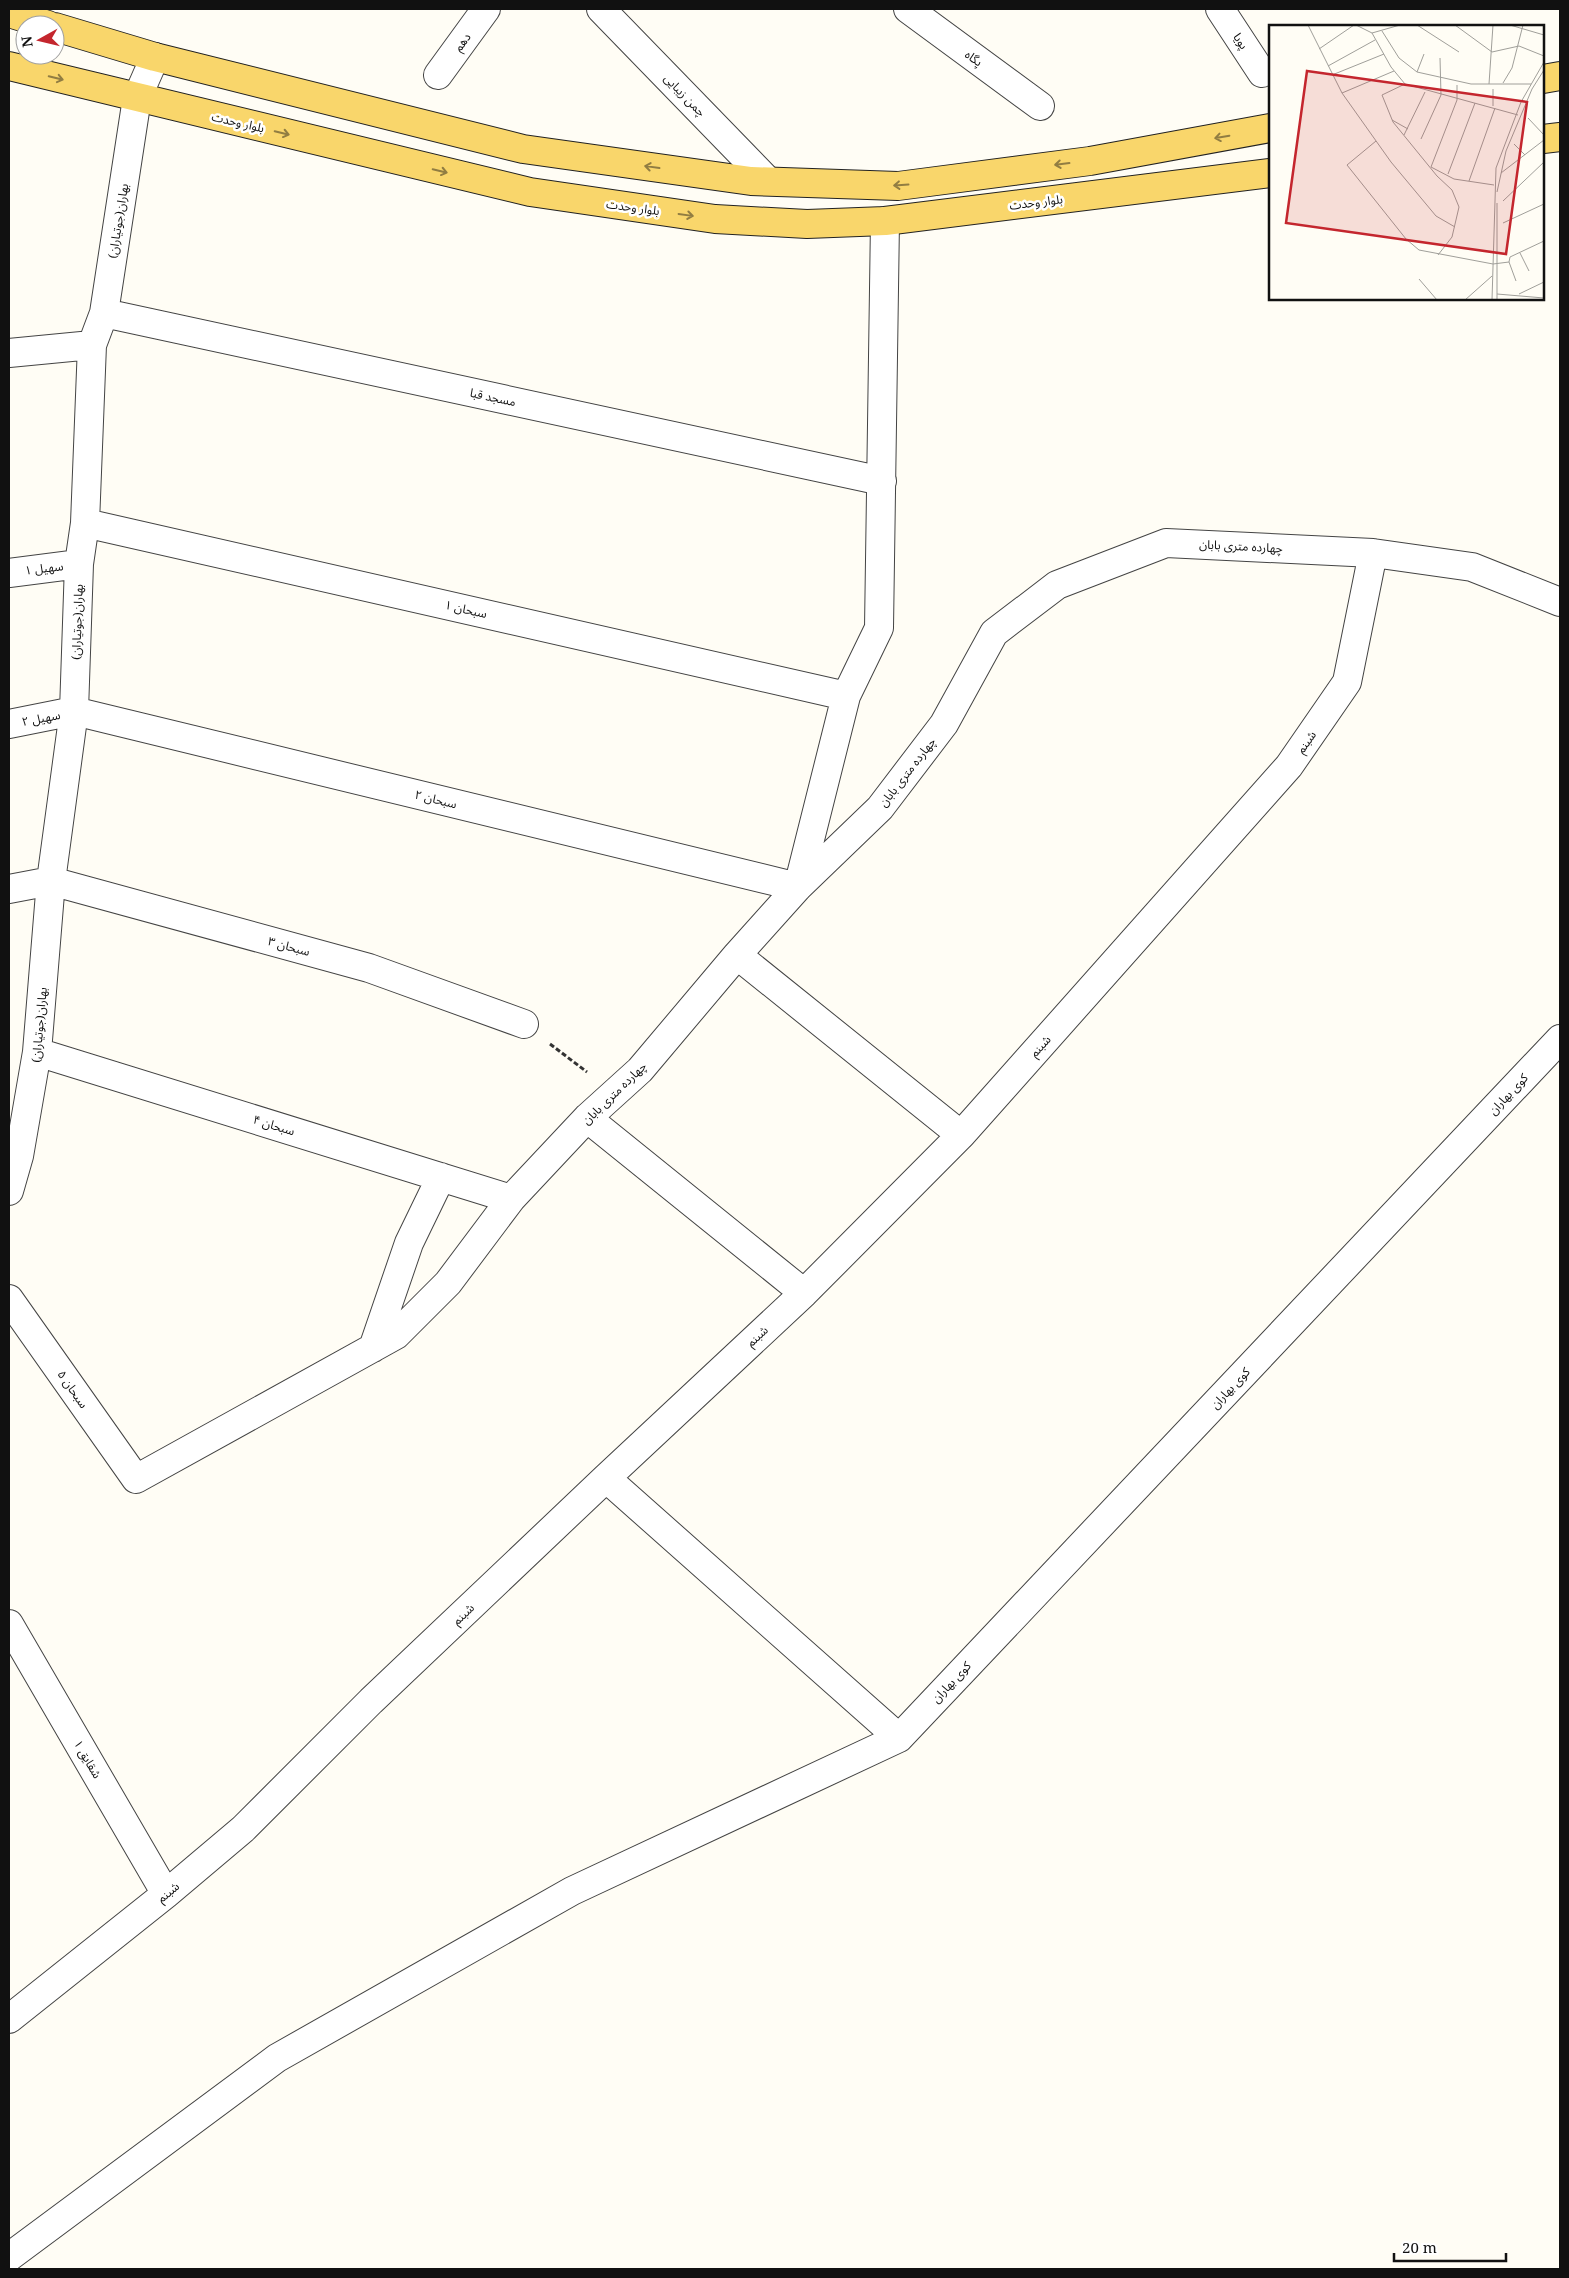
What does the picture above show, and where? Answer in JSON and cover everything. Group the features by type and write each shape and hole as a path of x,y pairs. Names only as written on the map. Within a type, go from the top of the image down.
{"main road":[{"path":"65,30 156,57 523,149 768,181 898,186 1090,161 1269,128"},
{"name":"بلوار وحدت","path":"9,66 530,192 715,219 807,224 885,221 1269,173"},
{"path":"1544,79 1560,76"},
{"path":"1544,139 1560,136"}],"street":[{"name":"دهم","path":"438,75 486,9"},
{"name":"چمن زیبایی","path":"602,9 768,181"},
{"name":"پگاه","path":"908,9 1040,106"},
{"name":"پویا","path":"1220,9 1262,73"},
{"name":"بهاران(جوتیاران)","path":"9,1191 19,1156 37,1052 50,881 74,711 79,564 85,523 92,345 104,313 137,98 156,57"},
{"path":"798,887 846,696 879,628 885,221"},
{"name":"مسجد قبا","path":"104,313 882,481"},
{"path":"9,353 92,345"},
{"name":"سبحان ۱","path":"85,523 846,696"},
{"name":"چهارده متری بابان","path":"136,1479 384,1342 448,1283 511,1199 587,1118 640,1070 736,955 798,887 880,808 944,724 994,633 1057,586 1166,542 1373,553 1472,567 1560,602"},
{"name":"شبنم","path":"9,2019 166,1894 243,1829 371,1701 804,1293 961,1135 1289,766 1347,682 1373,553"},
{"name":"سهیل ۱","path":"9,573 79,564"},
{"name":"سبحان ۲","path":"74,711 798,887"},
{"name":"سهیل ۲","path":"9,724 74,711"},
{"path":"9,889 50,881"},
{"name":"سبحان ۳","path":"50,881 369,968 524,1024"},
{"path":"736,955 961,1135"},
{"name":"کوی بهاران","path":"899,1738 1560,1039"},
{"name":"سبحان ۴","path":"37,1052 511,1199"},
{"path":"587,1118 804,1293"},
{"path":"384,1342 409,1243 441,1177"},
{"name":"سبحان ۵","path":"9,1299 136,1479"},
{"path":"9,2257 277,2058 572,1891 899,1738 606,1478"},
{"name":"شقایق ۱","path":"9,1624 166,1894"}],"path":[{"path":"524,1024 614,1093"}]}
